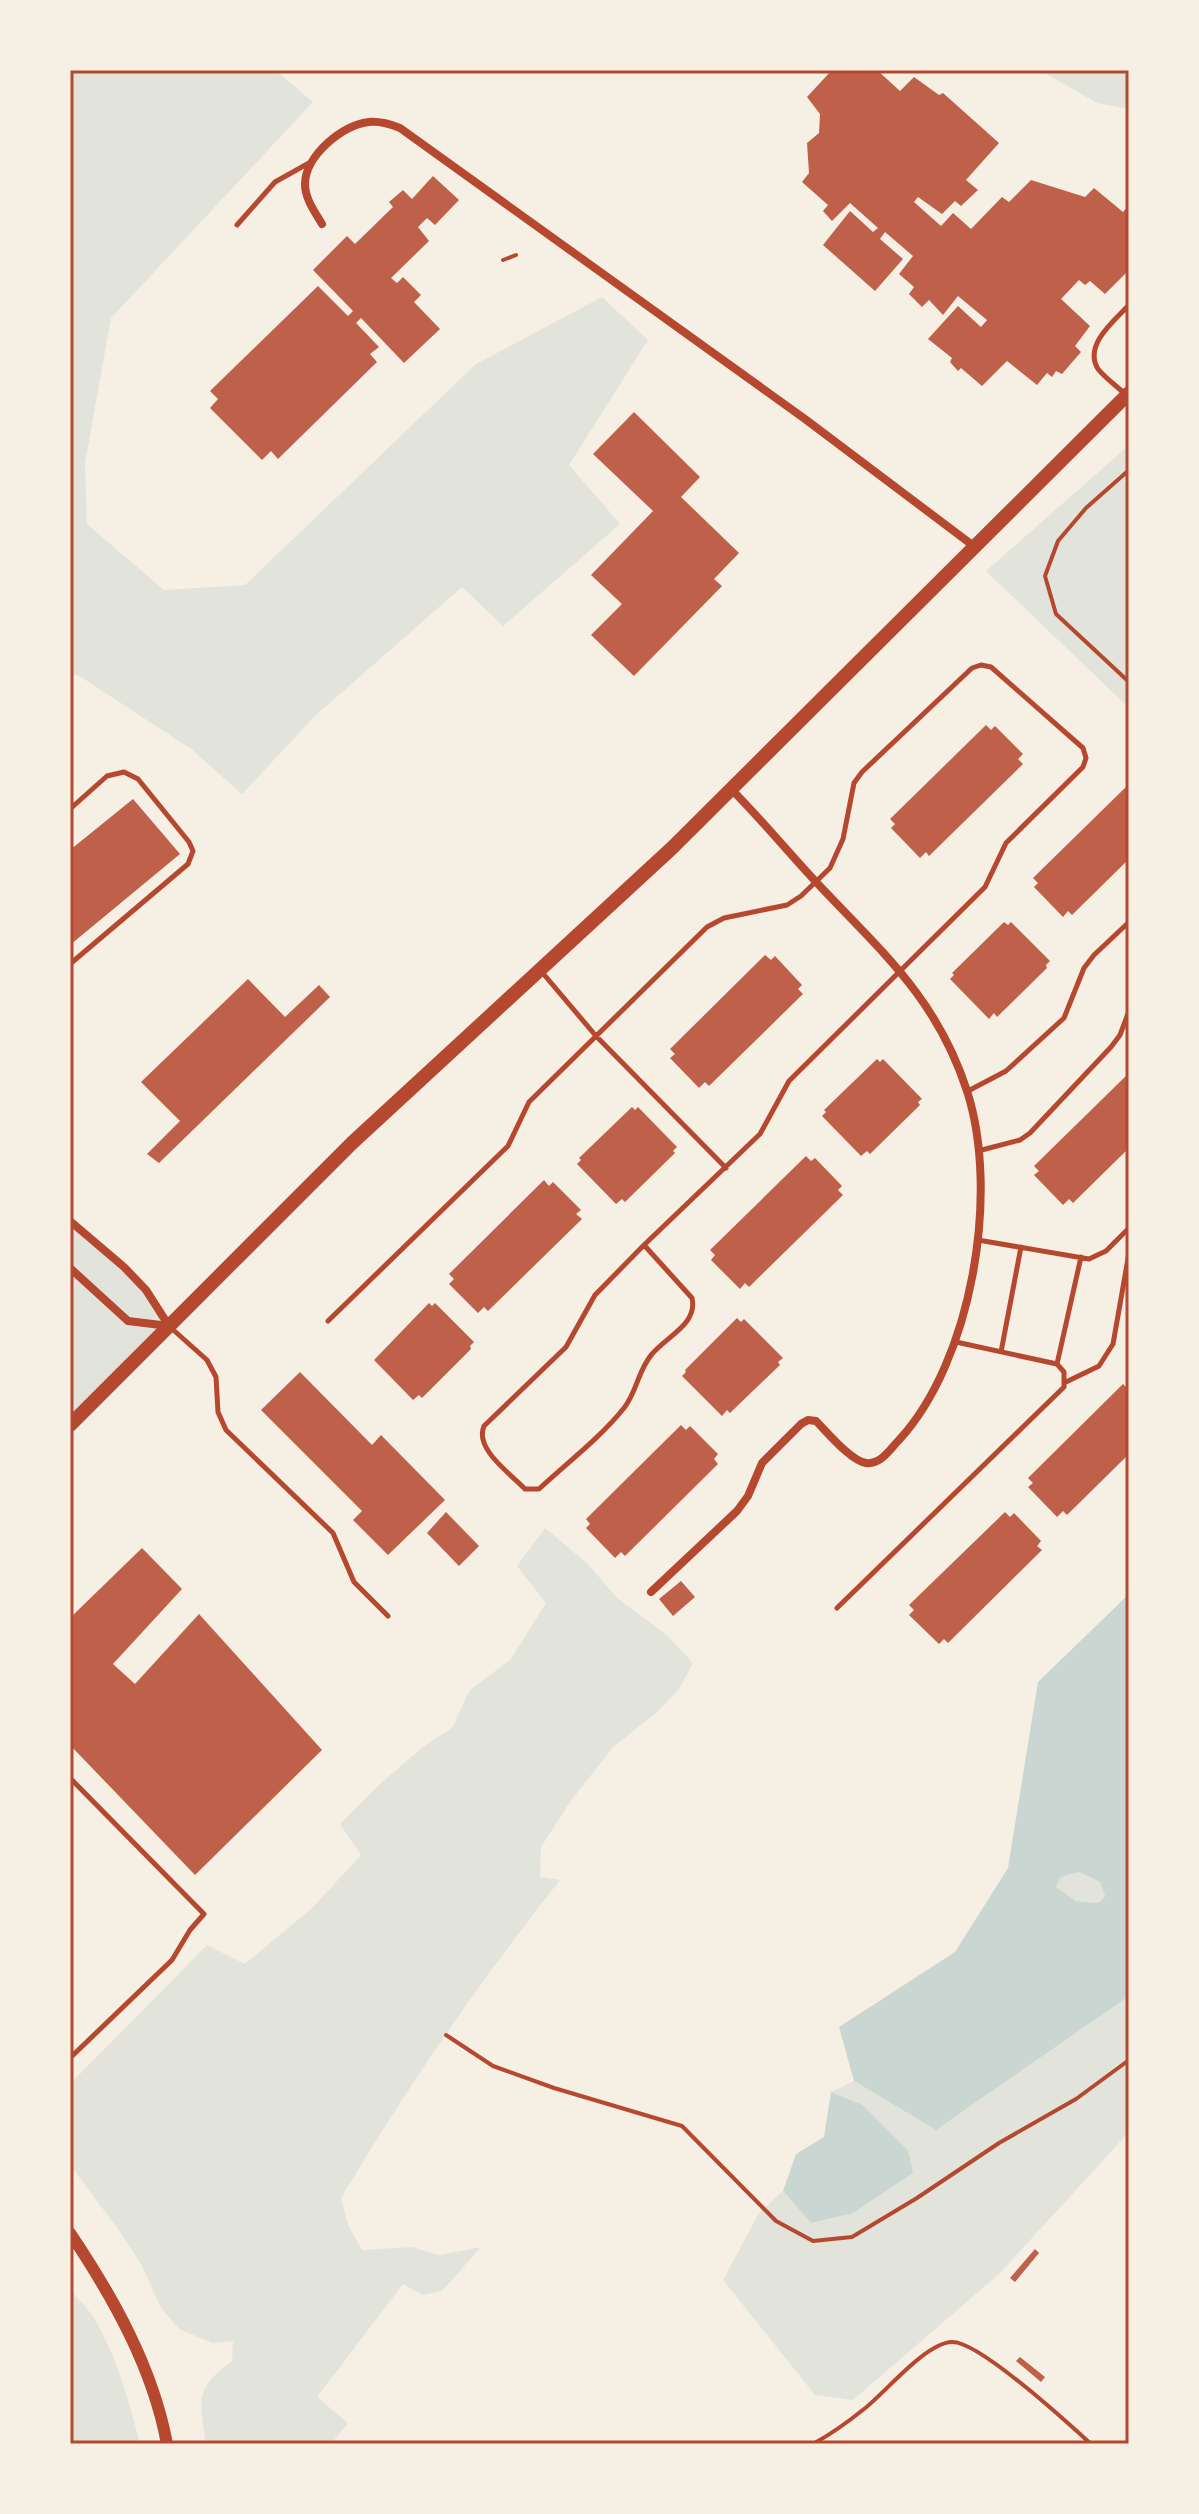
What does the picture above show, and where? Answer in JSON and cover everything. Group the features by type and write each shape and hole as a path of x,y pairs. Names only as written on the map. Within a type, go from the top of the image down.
{"main road":[{"path":"70,1425 352,1143 541,971 731,789 1128,394"}],"street":[{"path":"322,224 305,187 310,162 319,150 352,126 376,122 400,128 792,410 975,547"},
{"path":"651,1592 737,1511 748,1496 762,1463 801,1424 808,1420 816,1421 863,1463 881,1460 911,1427 945,1372 956,1342 977,1240 980,1196 978,1151 967,1091 948,1044 928,1007 902,972 731,789"},
{"path":"70,1221 146,1290 169,1326"},
{"path":"70,1268 128,1321 169,1326"},
{"path":"70,2233 123,2321 154,2393 167,2444"}],"lane":[{"path":"237,225 275,182 310,162"},
{"path":"1128,394 1098,368 1095,349 1104,330 1129,305"},
{"path":"328,1321 508,1146 529,1102 707,927 724,918 787,905 816,882 830,868 840,850 854,783 862,772 972,668 981,665 991,667 1083,748 1086,758 1083,767 1006,843 985,887 789,1081 760,1134 644,1245 595,1295 566,1347 484,1426 480,1434 482,1444 525,1489 539,1489 623,1409 635,1392 651,1354 691,1317 694,1308 692,1298 644,1245"},
{"path":"70,809 107,776 124,772 138,779 193,851 188,864 70,964"},
{"path":"967,1091 1006,1071 1064,1018 1084,968 1129,922"},
{"path":"541,971 596,1036 726,1168"},
{"path":"978,1151 1020,1140 1030,1133 1111,1047 1120,1035 1129,1011"},
{"path":"977,1240 1089,1259 1100,1255 1129,1228"},
{"path":"1001,1352 1021,1247"},
{"path":"1065,1382 1099,1366 1113,1344 1129,1253"},
{"path":"1057,1364 1081,1257"},
{"path":"169,1326 207,1360 216,1377 218,1412 226,1430 333,1533 354,1582 388,1616"},
{"path":"837,1608 1064,1387 1064,1372 1057,1364 956,1342"},
{"path":"70,1778 204,1914 172,1960 70,2058"}],"path":[{"path":"503,260 516,255"},
{"path":"1129,470 1086,508 1058,541 1045,576 1056,614 1129,682"},
{"path":"446,2035 493,2066 554,2088 682,2126 776,2221 813,2241 852,2237 999,2143 1076,2099 1129,2060"},
{"path":"813,2444 864,2410 934,2349 952,2342 969,2347 1015,2379 1091,2444"}],"shaded area":[{"path":"70,70 275,70 313,102 111,318 85,463 87,524 164,590 245,585 476,364 602,297 648,340 569,465 620,524 503,626 462,587 316,715 242,794 191,749 81,677 70,673"},
{"path":"1040,70 1129,70 1129,109 1097,103"},
{"path":"1129,445 1129,708 986,571"},
{"path":"70,1221 124,1267 169,1326 70,1425"},
{"path":"545,1528 588,1564 617,1598 667,1635 693,1663 679,1689 656,1713 613,1747 570,1802 541,1847 540,1877 560,1880 445,2035 341,2198 348,2225 362,2250 412,2247 439,2255 481,2247 442,2291 422,2295 403,2284 317,2397 348,2423 331,2444 206,2444 202,2396 211,2380 232,2361 233,2341 212,2343 179,2329 161,2308 142,2266 121,2233 70,2165 70,2084 207,1945 245,1964 312,1908 361,1855 340,1824 423,1747 453,1727 469,1691 511,1659 546,1603 517,1566"},
{"path":"1129,1594 1129,1996 936,2130 854,2081 839,2027 955,1952 1008,1868 1038,1682","holes":["1079,1872 1100,1882 1105,1896 1098,1903 1076,1901 1056,1887 1061,1877"]},
{"path":"1079,1872 1100,1882 1105,1896 1098,1903 1076,1901 1055,1887 1061,1877"},
{"path":"1129,1996 1129,2132 999,2274 853,2400 815,2395 723,2280 759,2213 783,2191 811,2223 908,2150 863,2105 831,2092 854,2081 936,2130"},
{"path":"831,2092 863,2105 908,2150 913,2173 853,2213 811,2223 783,2191 796,2154 824,2137"},
{"path":"70,2289 92,2314 109,2348 140,2444 70,2444"}],"building":[{"path":"832,70 877,70 900,91 914,77 939,95 943,93 999,143 966,180 978,190 961,206 955,201 942,214 918,197 914,202 941,226 953,213 971,229 1002,197 1009,202 1031,180 1085,197 1094,188 1123,212 1129,205 1129,270 1105,294 1090,281 1085,285 1079,280 1061,299 1090,326 1075,346 1081,352 1062,374 1056,371 1052,377 1047,373 1037,385 1007,361 982,386 961,368 958,371 950,362 952,358 928,339 958,306 981,327 987,320 958,296 943,315 929,300 922,307 909,294 914,287 899,274 913,256 885,232 880,239 903,259 875,291 823,245 850,211 873,232 878,228 850,203 832,221 823,211 828,205 802,182 809,173 807,143 819,133 820,114 807,97"},
{"path":"433,176 459,200 435,225 427,218 418,227 429,241 391,278 397,283 403,277 421,295 414,302 440,329 404,363 361,318 356,323 379,347 370,354 377,362 278,459 271,451 262,460 210,408 218,399 210,391 318,286 348,316 353,311 313,270 347,236 355,244 393,207 389,202 403,190 412,199"},
{"path":"634,412 700,477 681,497 739,553 714,579 722,586 634,676 591,635 622,604 591,575 653,511 593,454"},
{"path":"986,725 991,730 995,726 1023,754 1018,759 1023,764 929,856 926,852 920,858 891,828 895,824 890,819"},
{"path":"1129,784 1129,859 1072,915 1068,911 1063,917 1034,887 1038,883 1033,878"},
{"path":"133,799 180,854 70,945 70,850"},
{"path":"1004,922 1008,925 1011,922 1050,961 1047,968 997,1017 994,1013 989,1019 950,979 954,975 952,973"},
{"path":"765,955 771,960 775,956 802,985 798,989 803,994 709,1086 705,1082 699,1088 670,1058 675,1054 670,1049"},
{"path":"248,979 285,1017 319,985 330,997 159,1163 147,1154 180,1121 141,1082"},
{"path":"877,1059 880,1062 883,1059 922,1099 918,1102 920,1105 870,1154 867,1151 861,1156 822,1116 826,1112 824,1110"},
{"path":"1129,1073 1129,1148 1073,1203 1069,1199 1063,1205 1034,1175 1039,1171 1034,1166"},
{"path":"632,1107 635,1110 638,1107 677,1147 673,1151 675,1153 625,1202 622,1199 616,1204 577,1164 581,1160 579,1158"},
{"path":"806,1156 811,1161 815,1158 842,1186 838,1190 843,1195 749,1287 745,1283 740,1289 711,1260 715,1255 710,1250"},
{"path":"544,1180 549,1186 553,1182 581,1210 576,1214 582,1219 488,1311 484,1307 478,1313 449,1284 454,1279 449,1274"},
{"path":"429,1303 432,1306 435,1303 474,1342 471,1349 422,1398 419,1395 413,1400 374,1360"},
{"path":"737,1318 741,1322 744,1319 783,1358 778,1362 780,1365 730,1413 727,1410 722,1416 682,1376"},
{"path":"300,1372 372,1445 381,1435 445,1500 388,1555 353,1520 362,1511 261,1410"},
{"path":"1123,1384 1129,1390 1129,1454 1067,1515 1063,1511 1057,1517 1028,1487 1033,1483 1028,1478"},
{"path":"681,1425 686,1430 690,1426 718,1454 714,1459 718,1464 625,1556 621,1552 615,1558 586,1528 590,1524 586,1519"},
{"path":"446,1512 479,1546 459,1566 427,1533"},
{"path":"1005,1512 1010,1517 1014,1513 1041,1541 1037,1546 1042,1550 948,1643 944,1639 939,1644 909,1615 914,1610 909,1605"},
{"path":"142,1548 182,1589 113,1664 135,1684 199,1614 322,1750 195,1875 70,1745 70,1618"},
{"path":"681,1581 695,1597 673,1616 659,1599"},
{"path":"1035,2249 1039,2253 1015,2282 1010,2278"},
{"path":"1020,2357 1045,2377 1041,2382 1016,2361"}]}
